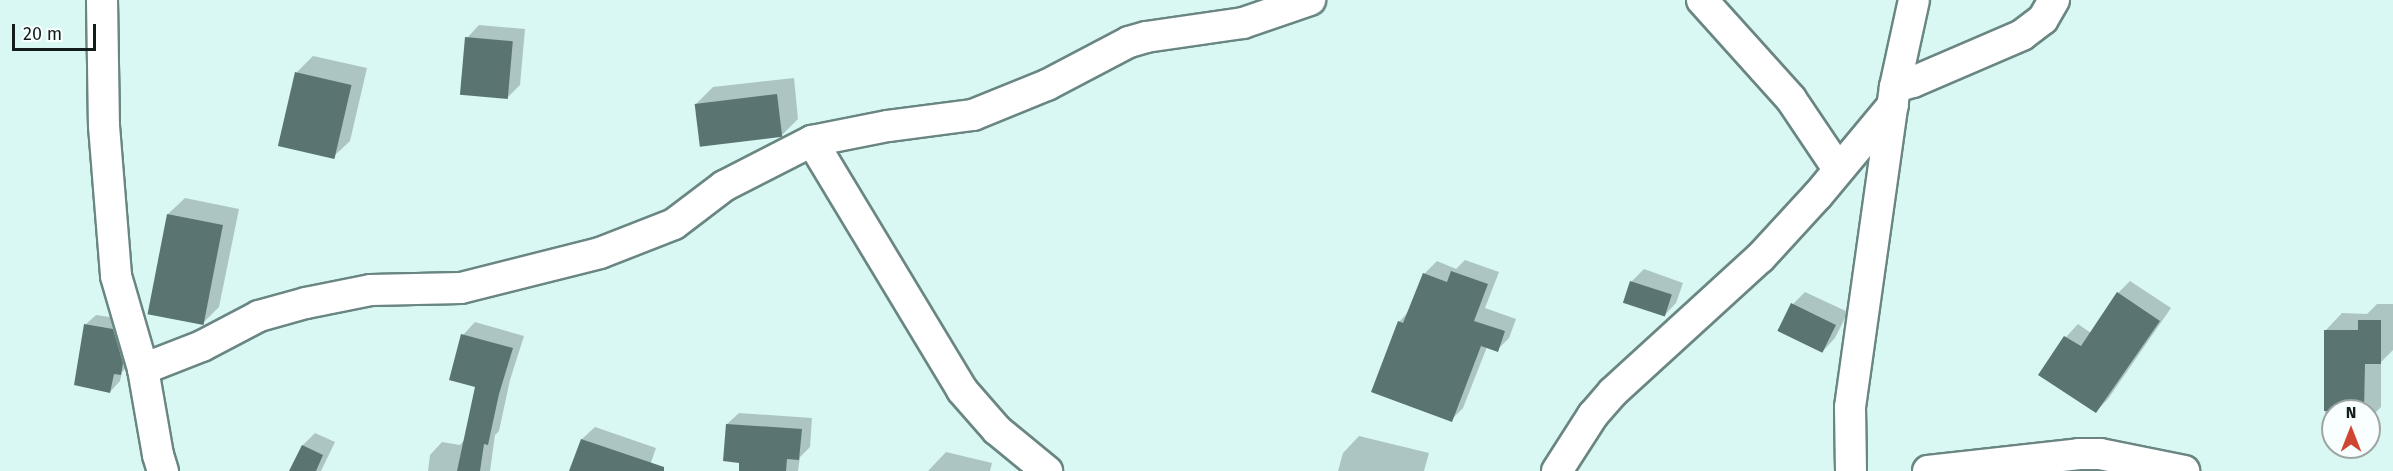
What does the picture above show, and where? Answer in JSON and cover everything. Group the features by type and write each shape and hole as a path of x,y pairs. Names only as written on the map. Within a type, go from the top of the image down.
{"street":[{"path":"102,0 104,126 116,276 143,369 158,455 163,471"},
{"path":"143,369 202,345 259,316 306,303 371,290 461,288 600,252 674,224 724,186 812,141 888,126 973,115 1047,85 1129,42 1146,37 1243,23 1310,0"},
{"path":"1702,0 1791,99 1838,169"},
{"path":"1851,471 1850,407 1894,96 1914,0"},
{"path":"1557,471 1593,415 1613,392 1760,258 1818,195 1894,96 1913,82 2022,35 2043,19 2054,0"},
{"path":"812,141 962,390 997,430 1047,471"},
{"path":"1928,471 2036,458 2100,454 2184,471"}],"building":[{"path":"465,37 513,41 508,99 460,95"},
{"path":"295,72 352,85 334,159 278,146"},
{"path":"777,94 782,137 700,147 695,104"},
{"path":"167,214 223,225 203,325 148,314"},
{"path":"1451,271 1488,284 1474,321 1505,331 1498,352 1481,346 1452,422 1371,392 1398,321 1403,323 1423,273 1447,282"},
{"path":"1630,281 1672,295 1665,316 1623,303"},
{"path":"2117,292 2160,321 2096,413 2038,375 2064,336 2081,346"},
{"path":"1791,303 1836,325 1822,353 1777,331"},
{"path":"2358,320 2381,320 2381,364 2365,364 2364,399 2324,399 2324,330 2358,330"},
{"path":"84,324 113,329 123,363 121,375 114,374 110,393 74,385"},
{"path":"461,334 513,348 499,394 488,445 484,444 480,471 457,471 475,387 449,380"},
{"path":"726,424 802,429 799,460 787,459 786,471 739,471 739,463 723,461"},
{"path":"581,439 664,467 664,471 569,471"},
{"path":"302,445 323,455 316,471 289,471"}]}
